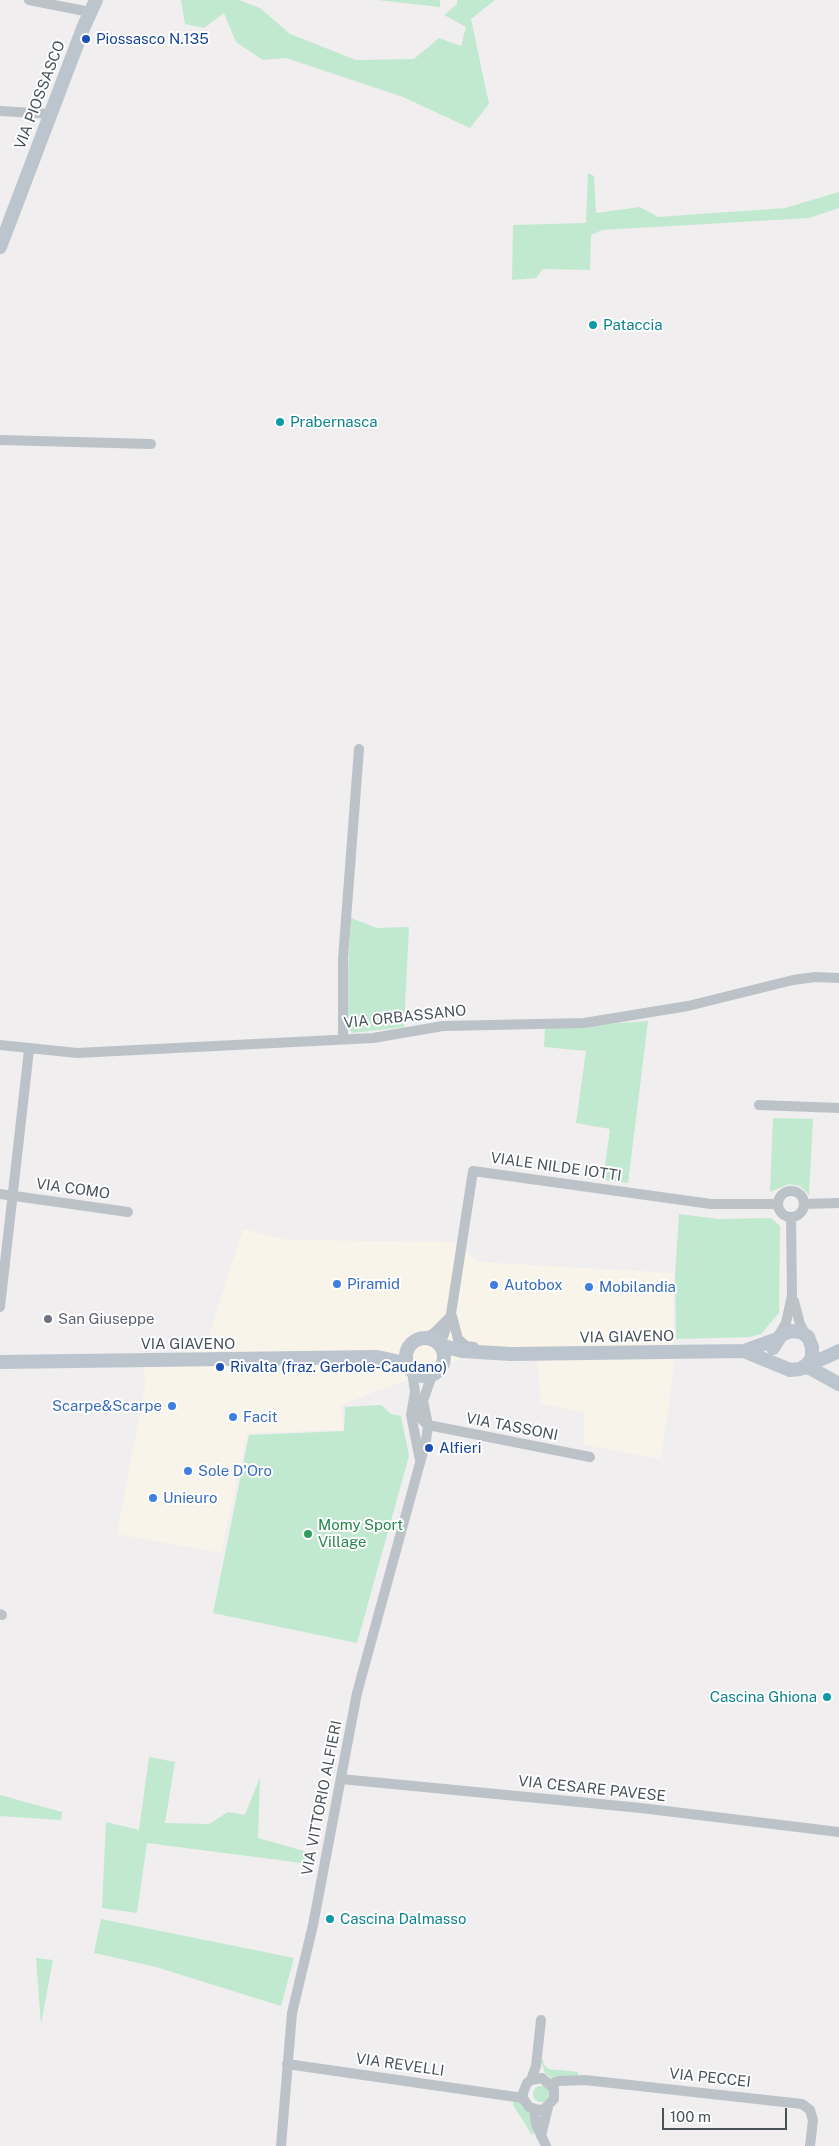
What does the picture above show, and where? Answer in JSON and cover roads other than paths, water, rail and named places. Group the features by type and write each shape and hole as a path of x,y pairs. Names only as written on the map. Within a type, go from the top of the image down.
{"main road":[{"name":"VIA PIOSSASCO","path":"0,247 93,6"},
{"name":"VIA GIAVENO","path":"377,1357 425,1338 440,1345 462,1351 510,1354 744,1351 777,1339 781,1334 791,1331 801,1332 808,1337 839,1350"},
{"path":"808,1337 813,1350 806,1365 839,1384"},
{"path":"777,1339 774,1355 779,1364"},
{"path":"410,1344 406,1359 411,1370"},
{"path":"436,1372 444,1357 440,1345"},
{"name":"VIA GIAVENO","path":"744,1351 790,1370 839,1350"},
{"name":"VIA GIAVENO","path":"0,1362 377,1357 395,1361 422,1376 436,1372 458,1360 510,1354"}],"street":[{"name":"VIA PIOSSASCO","path":"29,0 93,6"},
{"path":"0,111 51,114"},
{"path":"0,440 151,444"},
{"path":"343,1039 343,959 359,749"},
{"name":"VIA ORBASSANO","path":"0,1045 29,1050 78,1053 373,1038 443,1026 584,1023 688,1006 793,980 816,977 839,978"},
{"path":"0,1307 2,1264 29,1050"},
{"path":"759,1105 839,1108"},
{"name":"VIALE NILDE IOTTI","path":"451,1314 473,1171 711,1204 778,1204 782,1196 791,1192 801,1197 804,1204 839,1203"},
{"name":"VIA COMO","path":"0,1194 128,1212"},
{"path":"778,1204 783,1214 791,1217 800,1213 804,1204"},
{"path":"777,1339 786,1323 792,1296 791,1217"},
{"path":"792,1296 800,1324 808,1337"},
{"path":"425,1338 441,1327 451,1314"},
{"path":"440,1345 451,1314"},
{"name":"VIA GIAVENO","path":"451,1314 456,1334 462,1344 510,1354"},
{"name":"VIA VITTORIO ALFIERI","path":"411,1370 414,1399 421,1419 428,1425"},
{"name":"VIA VITTORIO ALFIERI","path":"281,2146 292,2013 309,1948 357,1693 426,1441 428,1425 423,1401 436,1372"},
{"name":"VIA VITTORIO ALFIERI","path":"414,1399 411,1415 420,1461"},
{"name":"VIA TASSONI","path":"428,1425 590,1457"},
{"name":"VIA CESARE PAVESE","path":"341,1779 632,1807 839,1832"},
{"path":"541,2020 536,2066 545,2084 548,2107 541,2136"},
{"name":"VIA REVELLI","path":"287,2064 510,2095 523,2094"},
{"name":"VIA PECCEI","path":"545,2084 568,2080 585,2080 802,2104 810,2110 813,2120 810,2146"},
{"path":"545,2084 523,2094 534,2109 541,2136 546,2146"},
{"path":"534,2109 548,2107"}],"place":[{"name":"Piossasco N.135","path":"86,39"},
{"name":"Pataccia","path":"593,325"},
{"name":"Prabernasca","path":"280,422"},
{"name":"Piramid","path":"337,1284"},
{"name":"Autobox","path":"494,1285"},
{"name":"Mobilandia","path":"589,1287"},
{"name":"San Giuseppe","path":"48,1319"},
{"name":"Rivalta (fraz. Gerbole-Caudano)","path":"220,1367"},
{"name":"Scarpe&Scarpe","path":"172,1406"},
{"name":"Facit","path":"233,1417"},
{"name":"Alfieri","path":"429,1448"},
{"name":"Sole D'Oro","path":"188,1471"},
{"name":"Unieuro","path":"153,1498"},
{"name":"Momy Sport Village","path":"308,1534"},
{"name":"Cascina Ghiona","path":"827,1697"},
{"name":"Cascina Dalmasso","path":"330,1919"}]}
